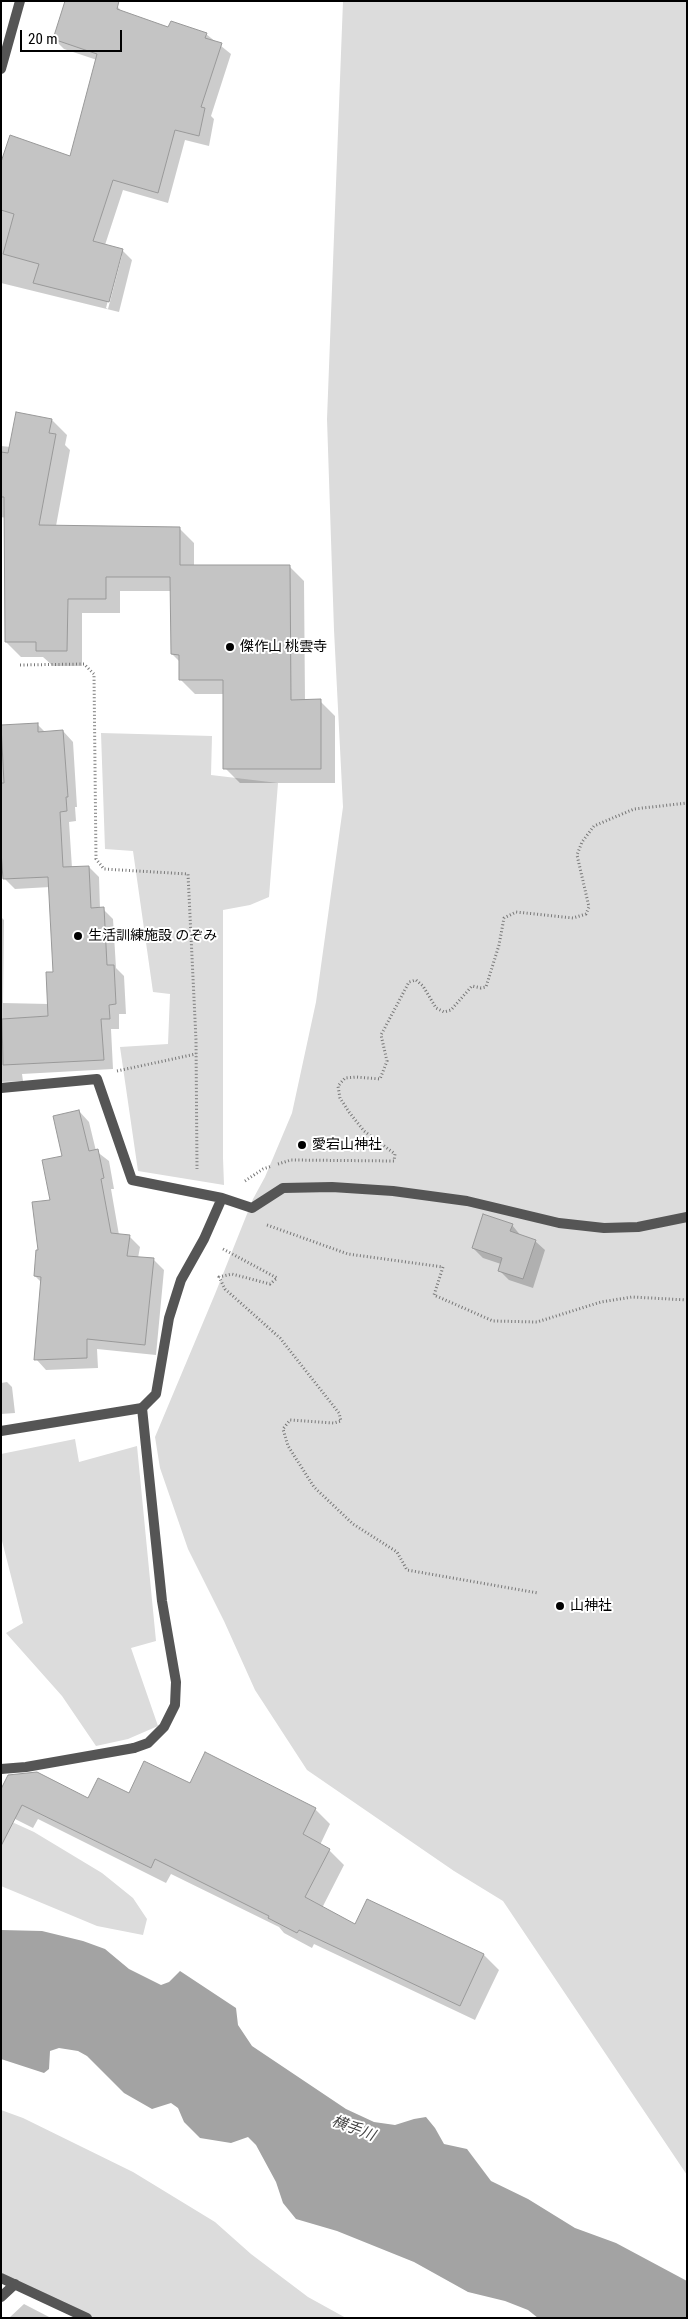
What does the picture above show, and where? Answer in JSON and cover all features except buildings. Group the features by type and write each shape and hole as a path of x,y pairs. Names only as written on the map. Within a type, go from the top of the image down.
{"street":[{"path":"1,69 20,1"},
{"path":"1,1088 97,1079 132,1180 222,1198 252,1208 283,1188 332,1187 393,1190 468,1201 559,1223 604,1228 638,1227 687,1217"},
{"path":"1,1431 142,1408 156,1394 171,1311 181,1280 204,1238 222,1198"},
{"path":"1,1769 26,1767 134,1748 148,1743 164,1727 175,1705 176,1690 162,1601 142,1408"},
{"path":"1,2278 87,2318"},
{"path":"1,2297 15,2284"}],"path":[{"path":"20,665 84,664 94,674 96,859 104,869 188,874 196,1054 197,1193"},
{"path":"222,1198 263,1169 291,1160 394,1161 395,1154 364,1131 354,1119 340,1098 338,1086 345,1078 380,1079 386,1061 380,1035 409,982 416,980 423,986 436,1008 444,1012 451,1010 472,986 486,987 499,944 504,918 516,912 573,918 586,914 589,907 577,854 582,842 594,826 634,809 687,804"},
{"path":"97,1079 103,1074 196,1054"},
{"path":"252,1208 269,1226 348,1254 443,1268 434,1295 493,1320 537,1322 600,1302 632,1297 687,1300"},
{"path":"204,1238 277,1278 270,1284 232,1274 220,1277 225,1289 280,1338 339,1413 340,1421 334,1423 290,1420 283,1429 288,1446 314,1487 353,1524 397,1552 407,1570 538,1593"}],"shaded area":[{"path":"343,1 687,1 687,2175 503,1901 454,1871 307,1770 255,1690 224,1621 188,1549 160,1468 155,1437 253,1199 265,1177 292,1113 316,1002 343,807 334,630 327,419"},
{"path":"101,733 212,736 211,775 278,783 269,897 250,905 223,910 224,1185 138,1171 120,1047 168,1044 170,994 153,992 133,851 105,849"},
{"path":"75,1439 79,1462 137,1446 156,1641 131,1648 158,1726 128,1739 96,1746 62,1696 6,1633 23,1623 1,1537 1,1454"},
{"path":"1,1817 34,1832 102,1873 133,1898 147,1919 143,1935 97,1926 1,1886"},
{"path":"1,2110 23,2118 133,2172 215,2222 251,2254 308,2297 346,2318 87,2318 1,2278"}],"water":[{"name":"横手川","path":"1,1930 42,1931 83,1941 105,1949 129,1969 161,1985 169,1982 180,1971 236,2008 238,2025 252,2046 346,2109 374,2122 395,2125 426,2117 444,2144 467,2149 491,2181 528,2199 575,2228 616,2243 687,2281 687,2318 538,2318 528,2310 505,2301 468,2292 414,2262 337,2231 296,2219 283,2203 276,2182 256,2145 248,2137 231,2143 200,2138 184,2122 178,2108 171,2103 152,2109 124,2093 87,2056 78,2051 59,2048 50,2051 49,2069 44,2073 1,2059"}],"place":[{"name":"傑作山 桃雲寺","path":"230,647"},
{"name":"生活訓練施設 のぞみ","path":"78,936"},
{"name":"愛宕山神社","path":"302,1145"},
{"name":"山神社","path":"560,1606"}]}
